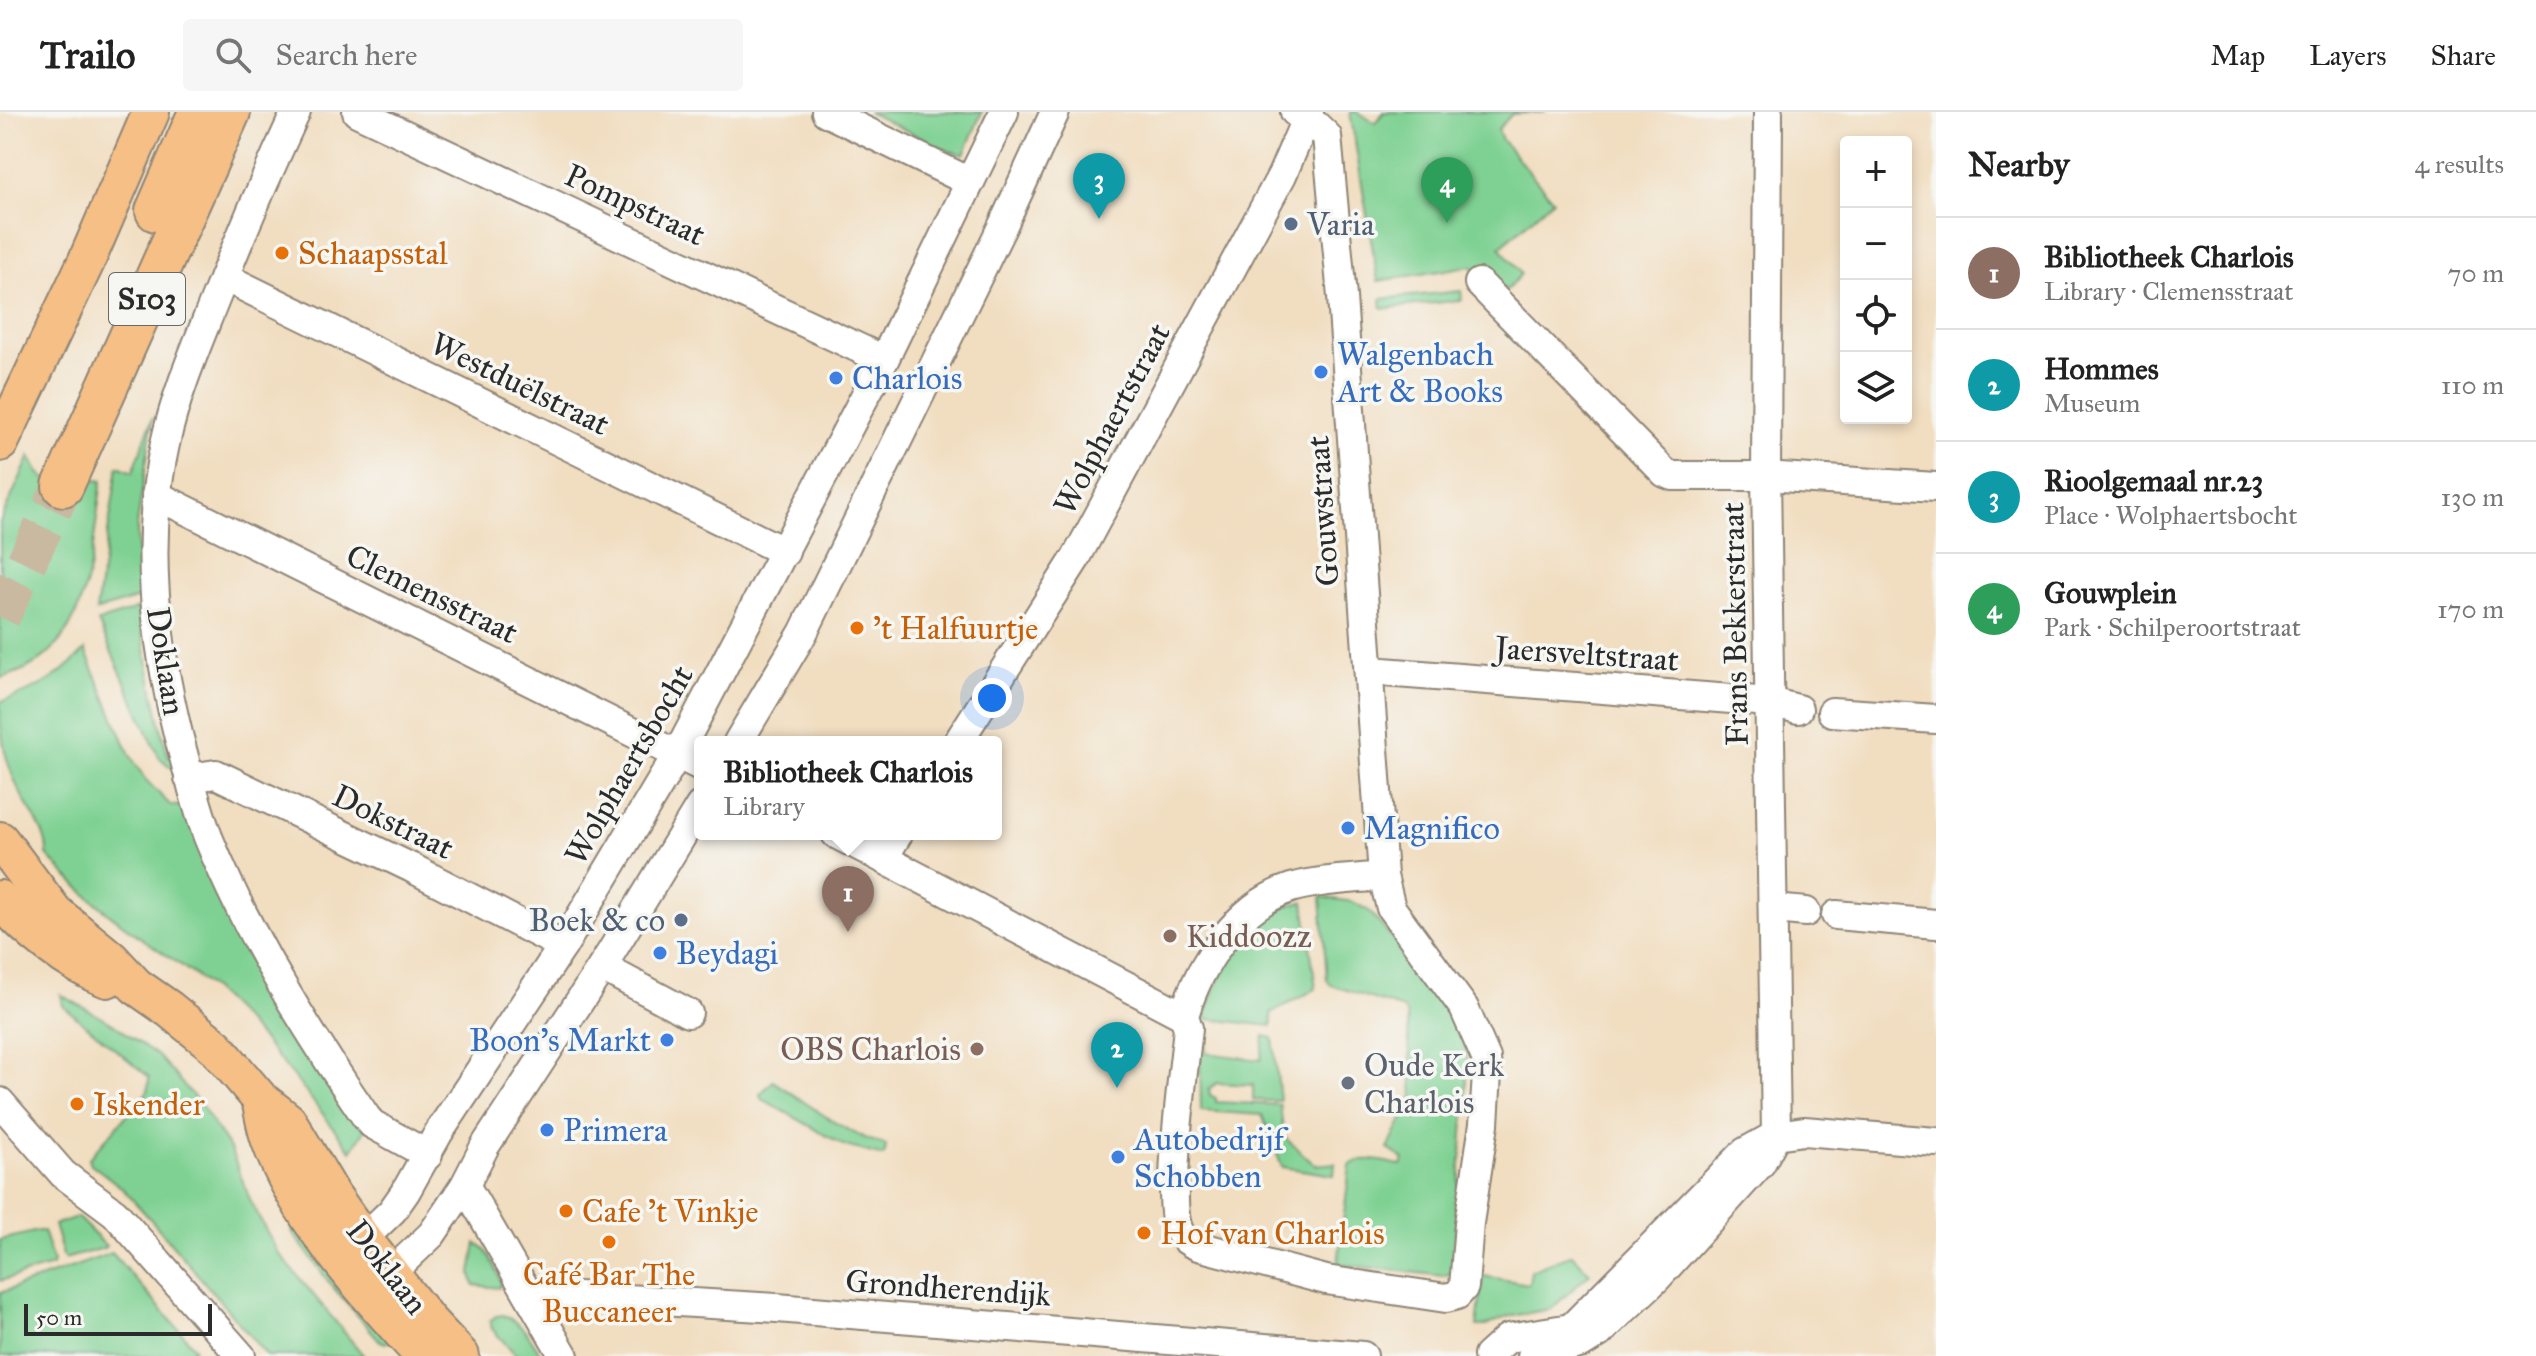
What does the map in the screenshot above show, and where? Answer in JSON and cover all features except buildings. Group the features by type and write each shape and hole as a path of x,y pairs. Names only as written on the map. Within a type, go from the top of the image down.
{"highway":[{"name":"S103","path":"199,112 52,480 230,112"}],"main road":[{"path":"0,443 87,260 151,112"},
{"name":"Doklaan","path":"0,840 55,913 112,960 136,986 215,1046 260,1099 288,1121 332,1195 363,1239 373,1277 423,1356"},
{"name":"Doklaan","path":"0,899 53,948 103,978 136,986"},
{"name":"Doklaan","path":"260,1099 269,1141 305,1210 373,1277 461,1356"}],"street":[{"name":"Doklaan","path":"296,112 259,191 180,387 156,495 154,558 158,639 189,778 208,835 279,978 336,1074 372,1124 478,1158"},
{"name":"Pompstraat","path":"357,112 884,360"},
{"path":"826,112 970,182"},
{"name":"Wolphaertsbocht","path":"700,736 785,552 884,360 1004,112"},
{"path":"742,736 803,633 1055,112"},
{"name":"Frans Bekkerstraat","path":"1768,112 1766,476 1776,1135"},
{"name":"Gouwstraat","path":"1186,1022 1175,1172 1175,1213 1179,1233 1189,1243 1198,1246 1326,1280 1446,1298 1457,1295 1464,1287 1469,1223 1484,1124 1486,1058 1464,1008 1391,908 1383,876 1370,671 1327,136 1304,114"},
{"name":"Wolphaertstraat","path":"962,736 1076,558 1282,175 1304,114"},
{"name":"Westduëlstraat","path":"224,277 785,552"},
{"path":"1479,283 1665,473 1673,476 1766,476 1936,487"},
{"name":"Clemensstraat","path":"156,495 689,759"},
{"name":"Jaersveltstraat","path":"1370,671 1770,702 1798,709"},
{"path":"1832,712 1936,719"},
{"name":"Wolphaertsbocht","path":"363,1239 392,1211 563,946 689,759"},
{"name":"Dokstraat","path":"189,778 216,774 412,868 563,946"},
{"path":"373,1277 432,1234 694,816"},
{"path":"864,840 891,846 1186,1022 1205,966 1243,917 1261,902 1274,894 1305,884 1383,876"},
{"path":"1774,909 1806,912"},
{"path":"1836,915 1936,924"},
{"path":"602,967 688,1013"},
{"path":"0,1102 63,1174 115,1213 241,1356"},
{"path":"1532,1356 1583,1342 1745,1152 1776,1135 1804,1131 1936,1142"},
{"path":"465,1185 564,1356"},
{"name":"Grondherendijk","path":"528,1293 777,1308 1363,1356"},
{"path":"1488,1356 1508,1338 1583,1342"}],"green space":[{"path":"868,112 982,112 964,154 949,151"},
{"path":"1350,112 1357,112 1375,123 1384,112 1545,112 1512,114 1498,129 1502,140 1553,200 1500,247 1521,274 1507,290 1470,266 1378,281"},
{"path":"1461,291 1462,300 1382,309 1381,299"},
{"path":"153,417 137,525 139,598 96,611 118,466 133,472"},
{"path":"30,456 38,472 48,481 102,480 94,540 81,599 70,626 53,648 31,666 0,678 0,522"},
{"path":"139,608 168,756 177,754 177,767 170,767 159,757 98,622"},
{"path":"85,650 130,755 145,779 170,805 191,808 246,953 365,1130 351,1151 285,1067 231,1007 193,974 99,905 47,855 42,832 8,763 0,702 46,682"},
{"path":"1321,897 1353,902 1369,911 1430,984 1456,1025 1465,1046 1468,1066 1453,1268 1451,1273 1444,1276 1338,1264 1350,1165 1369,1160 1402,1165 1404,1159 1388,1149 1413,1096 1407,1015 1403,1009 1331,985 1327,980"},
{"path":"1304,902 1316,989 1271,1013 1272,1026 1205,1019 1221,976 1248,933 1273,912"},
{"path":"61,995 110,1022 158,1056 201,1105 231,1151 251,1202 277,1251 364,1356 267,1356 121,1187 91,1164 89,1158 148,1091 149,1077 63,1006"},
{"path":"1203,1029 1208,1030 1206,1053 1261,1060 1264,1036 1273,1038 1280,1101 1253,1100 1253,1085 1217,1083 1209,1089 1210,1095 1216,1098 1216,1102 1280,1105 1284,1137 1315,1165 1335,1163 1334,1175 1282,1167 1262,1115 1201,1111 1200,1050"},
{"path":"773,1081 841,1126 886,1145 885,1153 882,1156 843,1145 761,1098 760,1094"},
{"path":"77,1217 106,1246 64,1259 54,1225"},
{"path":"296,1221 393,1340 380,1341 332,1286 292,1232 291,1225"},
{"path":"43,1231 52,1266 0,1281 0,1240"},
{"path":"476,1243 492,1260 501,1282 499,1288 474,1285 471,1273"},
{"path":"112,1253 195,1348 187,1356 0,1356 0,1293"},
{"path":"1572,1254 1590,1273 1551,1309 1477,1326 1483,1276 1529,1284 1531,1271"},
{"path":"503,1315 521,1327 542,1356 517,1356 492,1329 490,1321"}],"tunnel":[{"path":"0,617 63,486"}],"place":[{"name":"Rioolgemaal nr.23","path":"1099,219"},
{"name":"Gouwplein","path":"1447,223"},
{"name":"Varia","path":"1291,224"},
{"name":"Schaapsstal","path":"282,253"},
{"name":"Walgenbach Art & Books","path":"1321,372"},
{"name":"Charlois","path":"836,378"},
{"name":"'t Halfuurtje","path":"857,628"},
{"name":"Magnifico","path":"1348,828"},
{"name":"Boek & co","path":"681,920"},
{"name":"Bibliotheek Charlois","path":"848,932"},
{"name":"Kiddoozz","path":"1170,936"},
{"name":"Beydagi","path":"660,953"},
{"name":"Boon's Markt","path":"667,1040"},
{"name":"OBS Charlois","path":"977,1049"},
{"name":"Oude Kerk Charlois","path":"1348,1083"},
{"name":"Hommes","path":"1117,1088"},
{"name":"Iskender","path":"77,1104"},
{"name":"Primera","path":"547,1130"},
{"name":"Autobedrijf Schobben","path":"1118,1157"},
{"name":"Cafe 't Vinkje","path":"566,1211"},
{"name":"Hof van Charlois","path":"1144,1233"},
{"name":"Café Bar The Buccaneer","path":"609,1242"}]}
